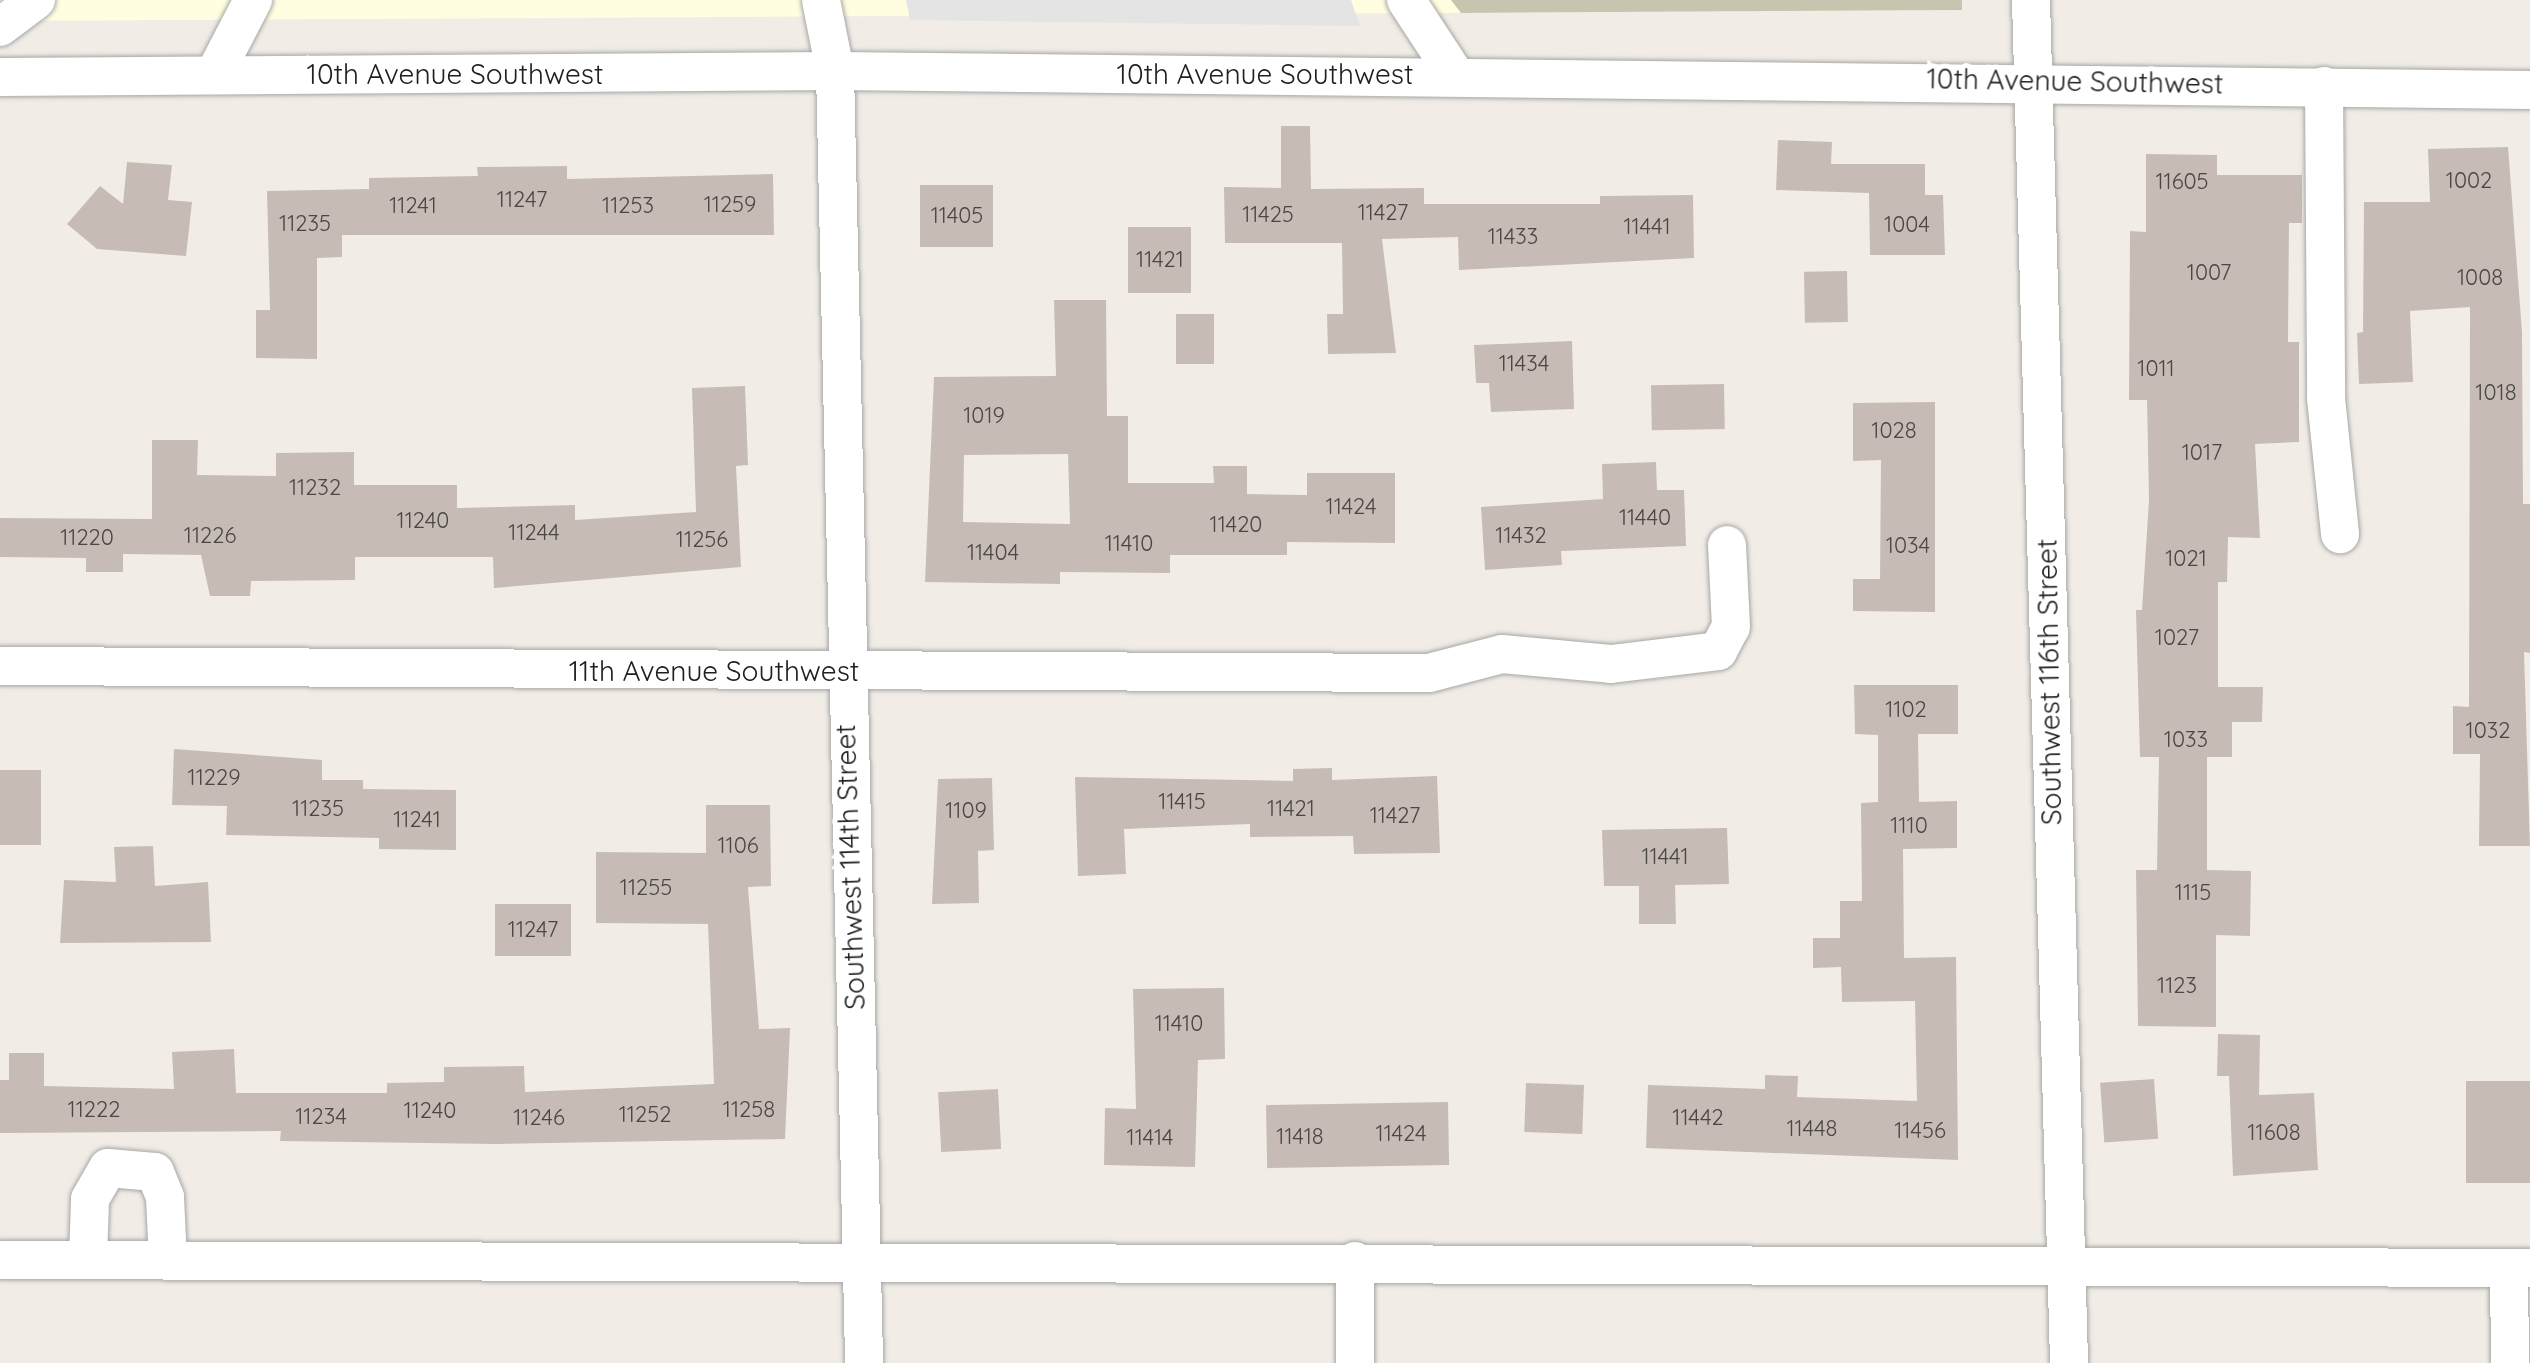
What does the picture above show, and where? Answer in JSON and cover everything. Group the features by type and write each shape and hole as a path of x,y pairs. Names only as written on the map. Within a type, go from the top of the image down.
{"street":[{"path":"0,27 36,0"},
{"path":"214,76 253,0"},
{"path":"1406,0 1455,76"},
{"name":"Southwest 116th Street","path":"2032,0 2069,1363"},
{"name":"Southwest 114th Street","path":"833,10 844,672 864,1363"},
{"name":"10th Avenue Southwest","path":"0,77 835,71 2034,80 2530,90"},
{"path":"2324,86 2326,398 2340,534"},
{"name":"11th Avenue Southwest","path":"0,666 1429,673 1502,654 1611,664 1718,651 1731,627 1727,545"},
{"path":"88,1260 90,1199 108,1168 155,1172 165,1196 168,1260"},
{"path":"0,1260 862,1258 2519,1268 2510,1363"},
{"path":"1355,1260 1355,1363"}],"shaded area":[{"path":"0,0 1962,0 1962,10 0,21"},
{"path":"906,0 1351,0 1360,26 910,20"},
{"path":"1451,0 1962,0 1962,10 1461,13"}],"building":[{"path":"1281,126 1310,126 1311,189 1424,188 1424,204 1600,204 1600,196 1693,195 1694,258 1459,270 1458,237 1382,239 1396,353 1328,354 1327,314 1343,314 1342,243 1225,243 1224,187 1281,188"},
{"path":"1778,140 1832,142 1831,164 1925,164 1925,195 1943,195 1945,255 1870,255 1869,193 1776,190"},
{"path":"2508,147 2522,332 2523,504 2530,504 2530,653 2524,652 2530,846 2479,846 2480,754 2453,754 2453,706 2469,707 2470,307 2410,311 2413,382 2359,384 2357,333 2363,332 2364,202 2430,202 2428,149"},
{"path":"2146,154 2217,155 2217,175 2302,175 2302,223 2289,223 2288,342 2299,342 2299,442 2255,444 2260,538 2228,537 2227,582 2218,582 2218,687 2263,687 2262,722 2232,722 2232,757 2207,757 2207,870 2251,871 2250,936 2216,935 2216,1027 2138,1026 2136,870 2157,870 2159,757 2140,757 2136,610 2142,610 2149,500 2147,400 2129,400 2130,231 2146,232"},
{"path":"127,162 172,165 168,200 192,202 186,256 97,249 67,224 100,186 123,204"},
{"path":"567,166 567,179 773,174 774,235 342,235 342,257 317,258 317,359 256,358 256,310 270,310 267,191 369,189 369,178 478,176 477,167"},
{"path":"920,185 993,185 993,247 920,247"},
{"path":"1128,227 1191,227 1191,293 1128,293"},
{"path":"1847,271 1848,322 1805,323 1804,272"},
{"path":"1054,300 1106,300 1107,416 1128,416 1128,483 1214,483 1213,466 1247,466 1247,494 1307,495 1307,473 1395,473 1395,543 1287,542 1287,555 1170,555 1170,573 1060,572 1060,584 925,582 934,377 1056,376","holes":["1068,454 1070,524 963,522 964,455"]},
{"path":"1176,314 1214,314 1214,364 1176,364"},
{"path":"1572,341 1574,409 1491,412 1489,383 1476,383 1474,345"},
{"path":"1724,384 1725,429 1652,430 1651,385"},
{"path":"745,386 748,465 736,466 741,567 494,588 493,557 355,557 355,580 251,581 250,596 210,596 201,555 123,554 123,572 86,572 86,558 0,557 0,518 152,519 152,440 198,440 197,475 276,476 276,453 354,452 354,485 457,485 457,508 575,505 575,520 696,512 692,388"},
{"path":"1935,402 1935,612 1853,611 1853,579 1880,579 1881,460 1853,461 1853,403"},
{"path":"1656,462 1657,490 1684,490 1686,546 1561,551 1562,565 1485,570 1481,507 1603,499 1602,464"},
{"path":"1854,685 1958,685 1958,734 1918,734 1919,802 1957,801 1957,848 1903,849 1904,958 1956,957 1958,1160 1646,1148 1648,1085 1765,1089 1765,1075 1798,1076 1797,1097 1917,1101 1915,1001 1842,1002 1841,967 1813,968 1813,938 1840,938 1840,901 1862,901 1861,803 1878,802 1878,735 1855,734"},
{"path":"174,749 322,760 322,780 363,780 363,789 456,790 456,850 379,849 379,838 226,835 227,806 172,805"},
{"path":"1332,768 1332,780 1437,776 1440,853 1354,854 1353,836 1250,837 1250,824 1124,829 1126,874 1078,876 1075,777 1293,781 1293,769"},
{"path":"0,770 41,770 41,845 0,845"},
{"path":"992,778 994,850 978,851 979,903 932,904 938,779"},
{"path":"706,805 770,805 771,886 748,887 759,1029 790,1028 785,1139 497,1144 280,1141 281,1131 0,1133 0,1080 9,1080 9,1053 44,1053 44,1086 174,1089 172,1052 234,1049 236,1093 387,1093 387,1083 444,1082 444,1067 524,1066 525,1092 714,1084 708,924 596,923 596,852 706,853"},
{"path":"1727,828 1729,884 1675,885 1676,924 1639,924 1639,886 1604,886 1602,830"},
{"path":"153,846 155,886 208,882 211,942 60,943 64,880 116,882 114,847"},
{"path":"495,904 571,904 571,956 495,956"},
{"path":"1224,988 1225,1059 1198,1060 1195,1167 1104,1165 1105,1108 1136,1109 1133,989"},
{"path":"2218,1034 2260,1035 2259,1095 2314,1093 2318,1170 2233,1176 2229,1076 2217,1076"},
{"path":"2154,1079 2158,1139 2104,1143 2100,1083"},
{"path":"2466,1081 2530,1081 2530,1183 2466,1183"},
{"path":"1526,1083 1584,1085 1582,1134 1524,1132"},
{"path":"998,1089 1001,1149 941,1152 938,1092"},
{"path":"1448,1102 1449,1165 1267,1168 1266,1105"}]}
